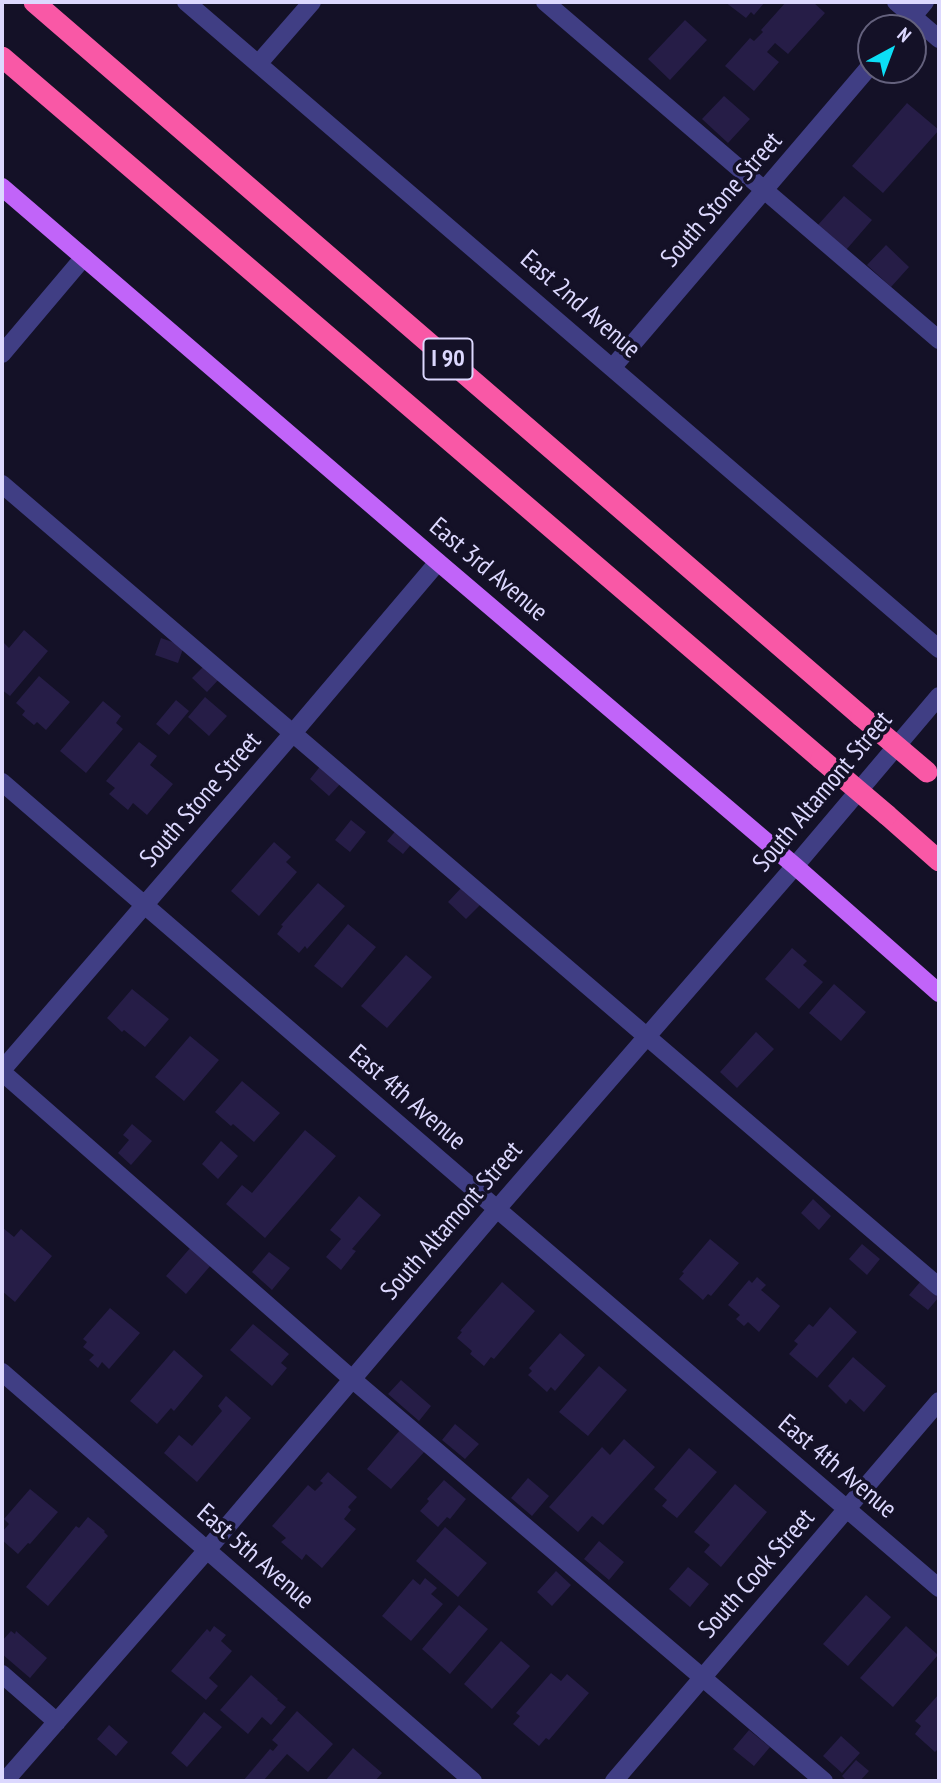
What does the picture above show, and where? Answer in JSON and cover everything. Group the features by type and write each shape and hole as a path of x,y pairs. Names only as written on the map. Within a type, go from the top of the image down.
{"highway":[{"name":"I 90","path":"34,2 933,777"},
{"name":"I 90","path":"2,57 939,861"}],"main road":[{"name":"East 3rd Avenue","path":"2,187 795,866 939,993"}],"street":[{"name":"East 2nd Avenue","path":"186,2 939,649"},
{"path":"258,64 312,2"},
{"path":"545,2 939,340"},
{"name":"South Stone Street","path":"612,368 857,82"},
{"path":"2,354 84,257"},
{"path":"2,484 939,1287"},
{"name":"South Stone Street","path":"2,1071 438,562"},
{"name":"South Altamont Street","path":"5,1781 207,1550 939,696"},
{"name":"East 4th Avenue","path":"2,782 939,1588"},
{"path":"2,1071 352,1379 824,1781"},
{"name":"East 5th Avenue","path":"2,1372 473,1781"},
{"name":"South Cook Street","path":"614,1781 939,1401"},
{"path":"2,1674 57,1722"}],"building":[{"path":"725,2 765,2 754,15 751,12 746,18"},
{"path":"786,2 813,2 825,13 788,54 775,43 767,52 779,62 754,91 725,66 750,38 754,41 763,32 761,30"},
{"path":"685,20 707,40 670,80 648,59"},
{"path":"724,96 750,119 728,143 702,119"},
{"path":"907,103 939,130 883,193 852,166"},
{"path":"844,196 872,220 846,250 817,226"},
{"path":"886,245 909,267 891,287 867,265"},
{"path":"24,630 48,651 10,696 2,690 2,645 4,643 9,648"},
{"path":"161,638 184,646 178,663 155,655"},
{"path":"205,665 220,678 207,692 192,678"},
{"path":"39,676 70,702 46,730 37,722 34,725 22,715 25,711 16,703"},
{"path":"205,697 227,716 209,736 188,717"},
{"path":"176,700 189,711 169,735 156,724"},
{"path":"103,701 121,716 116,723 123,729 86,773 60,751"},
{"path":"139,742 157,756 150,765 173,784 147,815 133,803 128,810 109,794 115,788 106,781"},
{"path":"322,764 343,781 329,796 310,779"},
{"path":"351,820 366,832 350,852 335,840"},
{"path":"398,828 414,841 403,854 387,841"},
{"path":"274,842 291,857 286,862 297,872 259,916 231,891"},
{"path":"318,883 345,906 307,949 305,946 299,953 277,934 283,926 281,925"},
{"path":"462,887 480,905 466,919 448,902"},
{"path":"348,924 376,947 342,988 314,966"},
{"path":"792,948 807,961 803,965 823,982 799,1009 765,979"},
{"path":"406,955 432,977 387,1028 361,1006"},
{"path":"834,984 866,1012 841,1041 809,1013"},
{"path":"132,989 169,1019 145,1047 107,1018"},
{"path":"756,1032 774,1049 737,1088 720,1072"},
{"path":"190,1036 219,1060 184,1101 155,1077"},
{"path":"242,1081 280,1113 254,1142 215,1112"},
{"path":"132,1124 152,1141 131,1165 118,1153 129,1140 123,1135"},
{"path":"305,1130 336,1156 265,1238 226,1204 242,1185 252,1193"},
{"path":"221,1141 238,1156 218,1179 202,1164"},
{"path":"359,1196 381,1215 352,1249 356,1251 341,1270 326,1257 341,1239 330,1230"},
{"path":"813,1199 831,1216 819,1230 801,1213"},
{"path":"3,1228 14,1237 21,1229 52,1256 15,1302 2,1291"},
{"path":"710,1239 739,1263 711,1296 708,1294 703,1300 679,1279"},
{"path":"862,1244 880,1259 867,1275 849,1259"},
{"path":"191,1247 211,1265 186,1294 166,1276"},
{"path":"269,1252 290,1268 272,1290 252,1272"},
{"path":"757,1277 766,1285 761,1290 780,1306 759,1332 748,1322 744,1326 736,1319 740,1315 728,1305 749,1280 752,1283"},
{"path":"502,1282 535,1311 494,1359 491,1357 484,1366 457,1338"},
{"path":"920,1282 939,1297 928,1310 909,1295"},
{"path":"830,1307 857,1332 817,1378 789,1354 798,1344 794,1341 809,1324 813,1327"},
{"path":"110,1308 140,1333 109,1369 102,1362 98,1368 89,1360 94,1355 83,1347 87,1342 83,1339"},
{"path":"253,1324 289,1354 281,1363 287,1368 272,1386 230,1350"},
{"path":"560,1333 585,1355 555,1391 551,1387 547,1392 528,1375 532,1371 529,1368"},
{"path":"174,1350 203,1376 174,1411 171,1408 157,1424 130,1401"},
{"path":"853,1357 886,1386 864,1412 850,1399 846,1404 828,1386"},
{"path":"599,1366 627,1390 588,1436 559,1412"},
{"path":"401,1380 431,1406 419,1421 388,1394"},
{"path":"226,1396 251,1418 197,1482 164,1453 179,1435 192,1446 222,1411 218,1406"},
{"path":"455,1424 479,1444 465,1459 442,1440"},
{"path":"400,1430 425,1451 391,1489 367,1469"},
{"path":"624,1439 655,1467 603,1525 592,1516 578,1532 549,1507 602,1447 610,1455"},
{"path":"689,1448 717,1472 677,1518 662,1506 667,1500 654,1489"},
{"path":"328,1472 357,1497 348,1507 351,1510 344,1519 356,1529 322,1568 306,1554 302,1560 281,1542 286,1538 272,1526 308,1485 315,1491"},
{"path":"528,1478 549,1496 532,1516 511,1498"},
{"path":"444,1480 466,1499 450,1519 447,1517 438,1527 420,1511"},
{"path":"735,1484 767,1512 721,1567 704,1552 710,1545 694,1532"},
{"path":"30,1489 58,1512 18,1554 2,1540 2,1532 9,1524 4,1519"},
{"path":"88,1517 108,1536 48,1606 26,1587 76,1526 79,1528"},
{"path":"445,1527 487,1563 458,1597 416,1561"},
{"path":"599,1541 624,1562 609,1580 584,1559"},
{"path":"688,1567 709,1584 690,1607 669,1589"},
{"path":"556,1571 571,1585 552,1606 537,1592"},
{"path":"425,1578 437,1588 431,1594 443,1604 411,1641 382,1616 413,1579 420,1585"},
{"path":"866,1595 891,1617 848,1666 823,1644"},
{"path":"459,1605 488,1629 450,1674 422,1649"},
{"path":"214,1626 226,1635 221,1641 232,1651 209,1678 218,1686 206,1700 171,1671 207,1629 210,1632"},
{"path":"906,1626 938,1655 893,1707 860,1678"},
{"path":"11,1631 15,1634 16,1631 47,1658 30,1678 2,1654 2,1641"},
{"path":"501,1641 530,1666 492,1709 464,1684"},
{"path":"551,1673 561,1681 567,1674 589,1693 549,1740 546,1738 539,1746 513,1724 520,1716 516,1713"},
{"path":"251,1675 286,1707 271,1725 262,1717 248,1734 220,1710"},
{"path":"939,1694 939,1748 935,1752 915,1734 921,1726 915,1721"},
{"path":"297,1711 333,1744 308,1772 287,1754 263,1781 243,1781 270,1749 273,1751 278,1745 272,1740"},
{"path":"204,1712 222,1727 187,1767 171,1753"},
{"path":"109,1725 128,1742 116,1756 97,1739"},
{"path":"749,1730 770,1747 754,1766 733,1749"},
{"path":"841,1736 860,1753 842,1773 823,1756"},
{"path":"353,1748 382,1773 375,1781 325,1781"},
{"path":"856,1760 869,1771 860,1781 847,1781 842,1776"}]}
